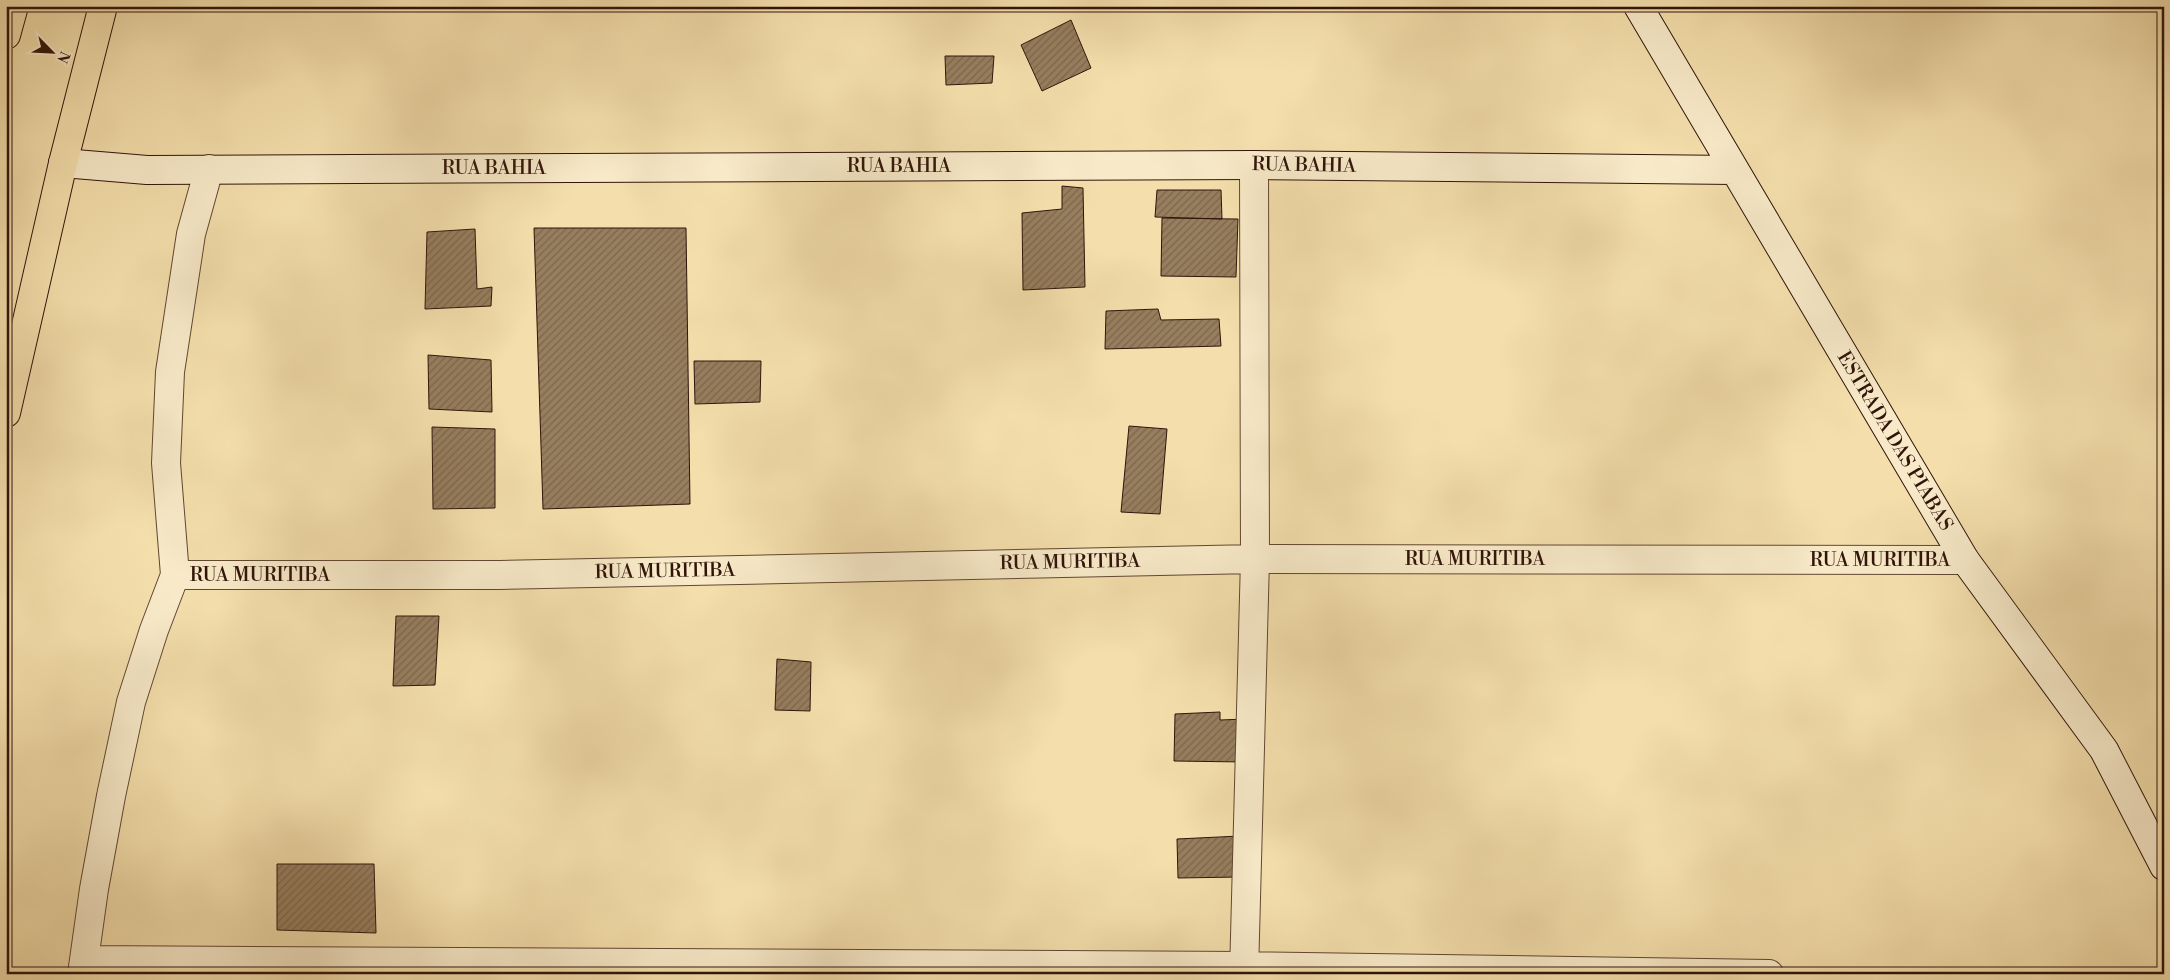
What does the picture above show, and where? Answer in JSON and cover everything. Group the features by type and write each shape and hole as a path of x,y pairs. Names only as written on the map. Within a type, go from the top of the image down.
{"highway":[{"path":"6,36 14,6"},
{"path":"6,413 63,163 103,6"}],"street":[{"name":"ESTRADA DAS PIABAS","path":"1638,6 1965,560 2104,750 2164,866"},
{"name":"RUA BAHIA","path":"63,163 147,170 1254,164 1734,170"},
{"path":"1244,970 1255,558 1254,164"},
{"path":"209,169 191,234 170,372 166,463 175,575 154,630 131,702 109,805 83,967 1244,970 1769,974"},
{"name":"RUA MURITIBA","path":"175,575 510,574 1255,558 1965,560"}],"building":[{"path":"1071,20 1091,68 1042,91 1021,45"},
{"path":"945,56 994,56 992,83 946,85"},
{"path":"1062,186 1083,188 1085,287 1023,290 1022,213 1062,209"},
{"path":"1157,190 1221,190 1222,219 1155,217"},
{"path":"1162,218 1238,219 1236,277 1161,276"},
{"path":"534,228 686,228 690,504 543,509"},
{"path":"475,229 477,289 492,287 491,306 425,309 427,232"},
{"path":"1158,309 1161,320 1219,319 1221,346 1105,349 1106,311"},
{"path":"428,355 491,360 492,412 429,409"},
{"path":"694,361 761,361 760,402 695,404"},
{"path":"1129,426 1167,429 1160,514 1121,512"},
{"path":"432,427 495,429 495,508 433,509"},
{"path":"396,616 439,616 435,685 393,686"},
{"path":"777,659 811,662 810,711 775,710"},
{"path":"1220,712 1220,720 1246,719 1244,762 1174,761 1175,714"},
{"path":"1240,836 1239,877 1178,878 1177,839"},
{"path":"277,864 374,864 376,933 277,930"}]}
